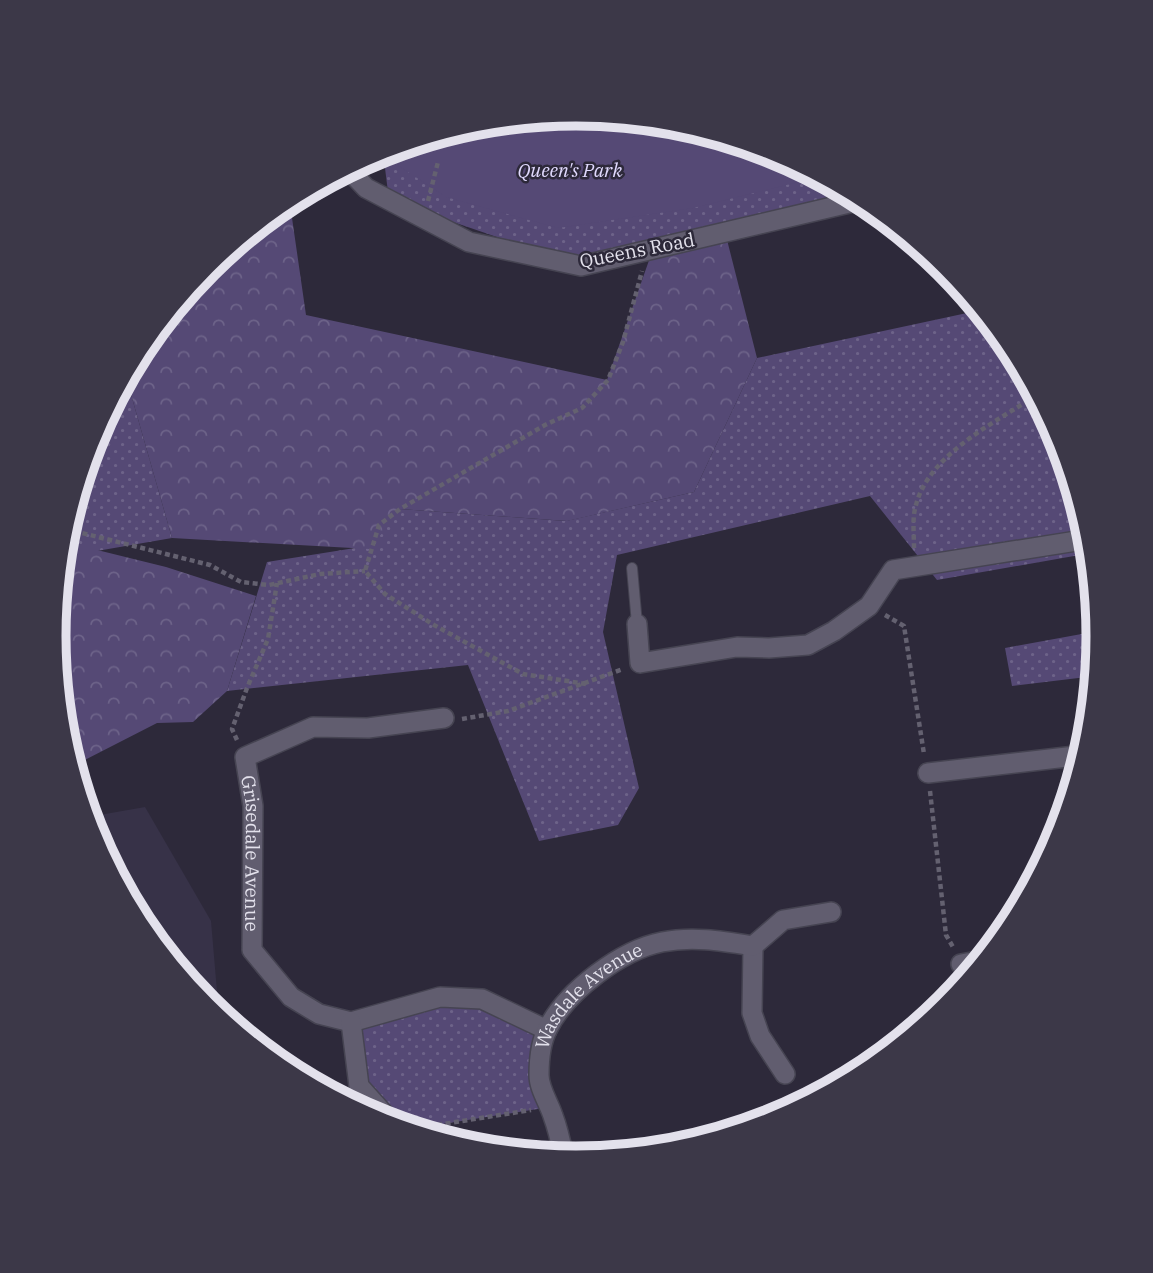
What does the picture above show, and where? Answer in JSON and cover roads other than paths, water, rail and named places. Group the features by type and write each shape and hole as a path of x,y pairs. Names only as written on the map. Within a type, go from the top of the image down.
{"street":[{"name":"Queens Road","path":"355,177 366,188 469,242 581,266 846,204"},
{"path":"637,624 640,663 737,647 808,645 834,631 869,606 893,570 1078,541"},
{"name":"Grisedale Avenue","path":"351,1022 319,1014 291,996 252,950 253,806 245,757 313,727 368,728 444,718"},
{"path":"928,773 1072,756"},
{"path":"785,1074 760,1036 752,1013 753,946 783,920 831,912"},
{"name":"Wasdale Avenue","path":"561,1146 539,1079 541,1053 547,1030 556,1016 590,979 624,957 660,942 699,938 753,946"},
{"path":"961,964 968,963"},
{"path":"377,1106 359,1086 351,1022 440,997 450,997 482,999 547,1030"}],"lane":[{"path":"632,568 637,624"}],"park label":[{"name":"Queen's Park","path":"570,170"}]}
